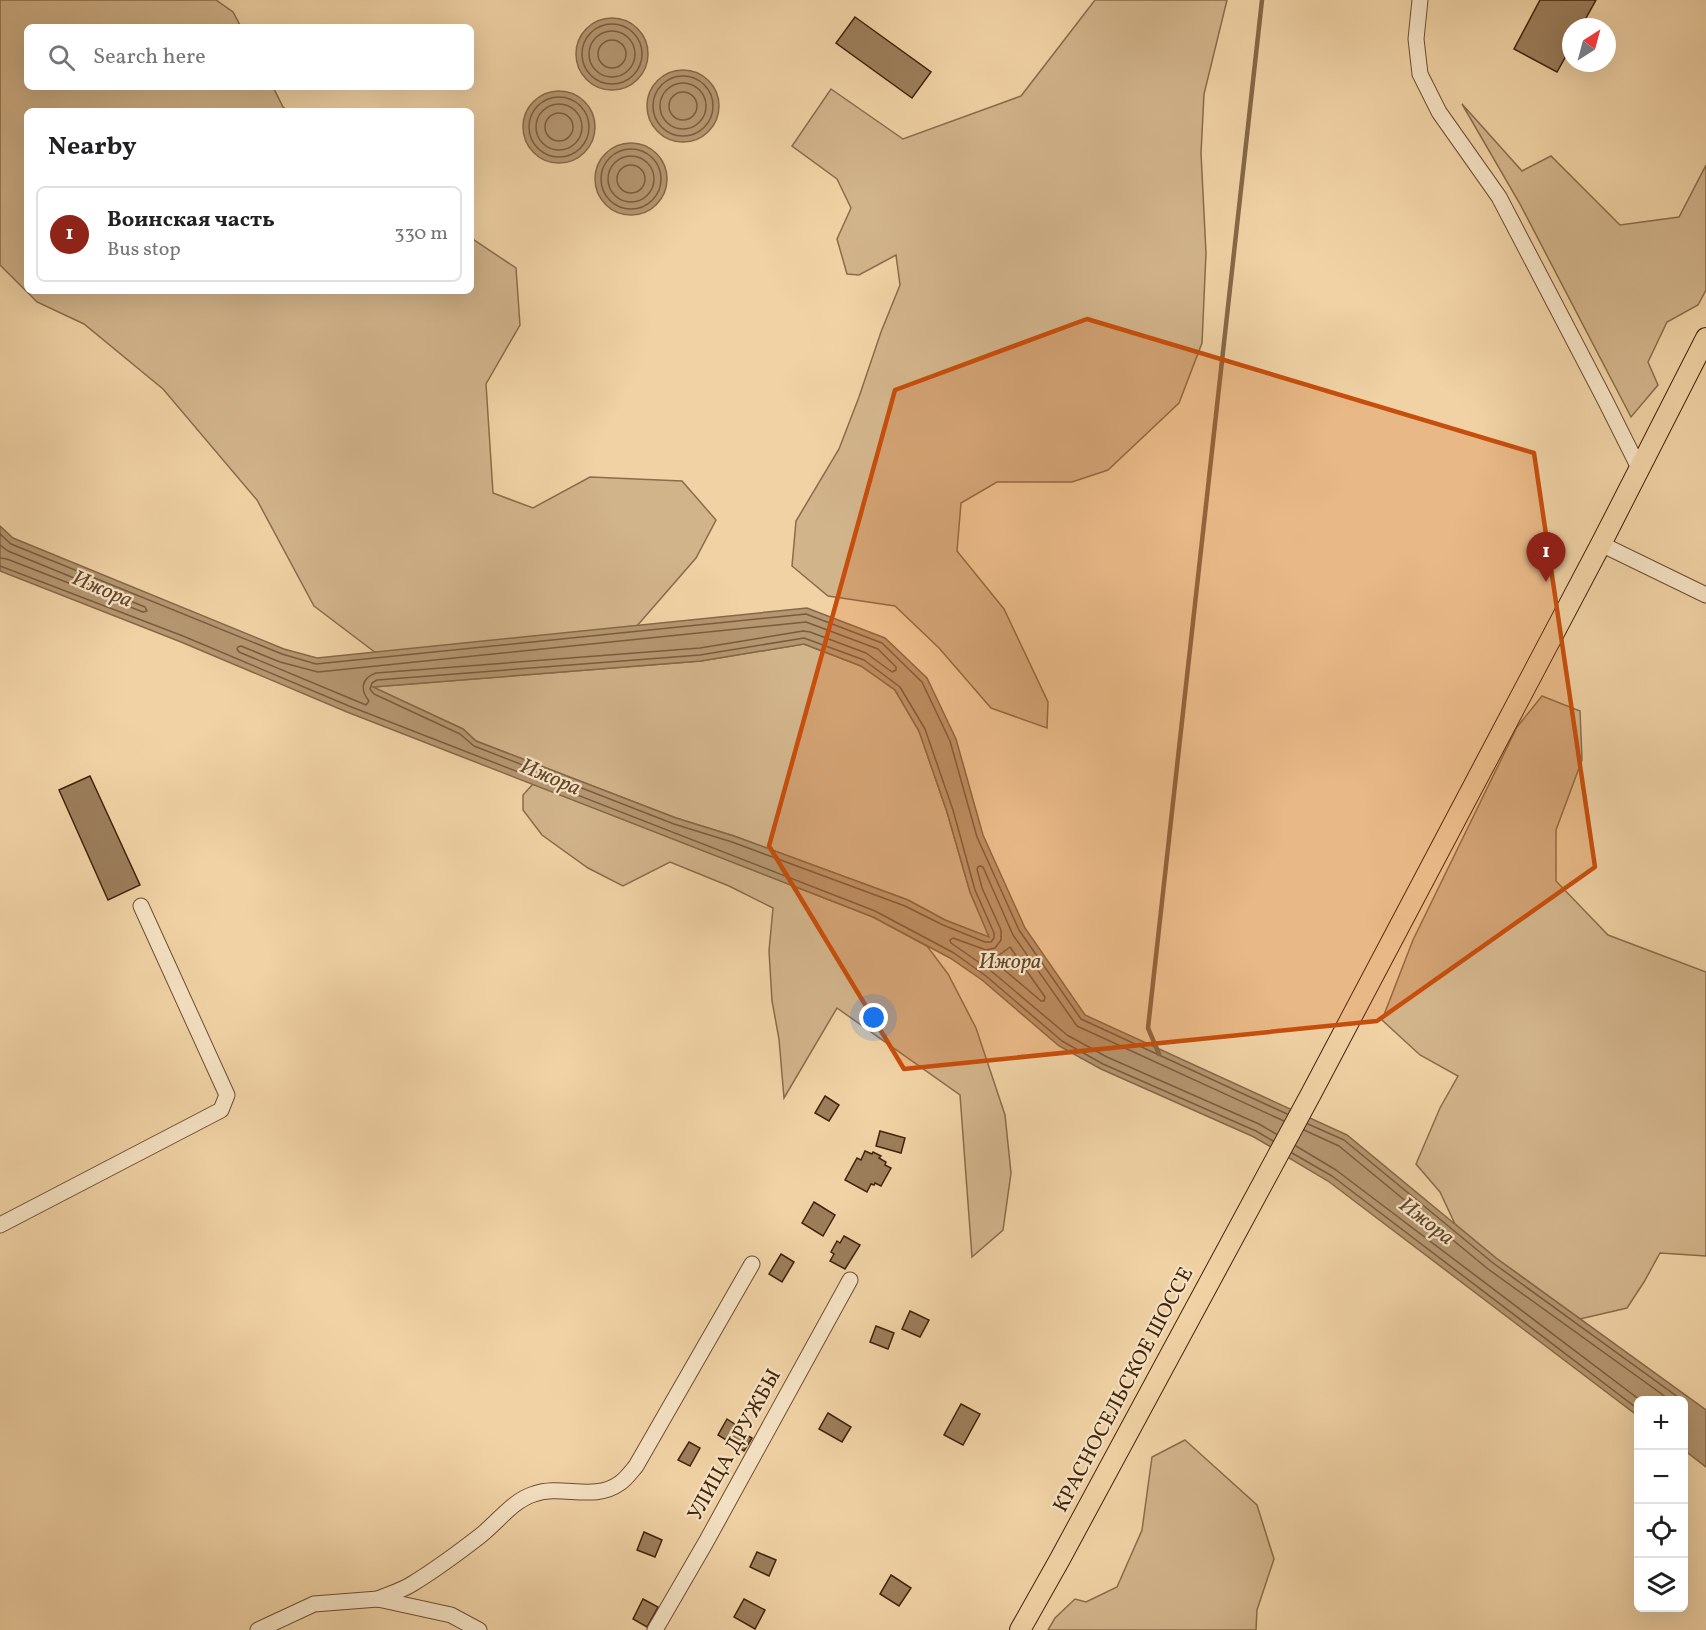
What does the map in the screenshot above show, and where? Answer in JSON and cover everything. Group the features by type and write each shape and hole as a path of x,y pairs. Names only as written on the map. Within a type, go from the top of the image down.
{"main road":[{"name":"КРАСНОСЕЛЬСКОЕ ШОССЕ","path":"1020,1630 1312,1092 1601,544 1706,338"}],"street":[{"path":"1420,0 1416,39 1420,74 1439,112 1499,197 1639,468"},
{"path":"1601,544 1706,595"},
{"path":"0,1225 221,1110 227,1095 141,906"},
{"path":"378,1599 410,1586 482,1535 511,1506 534,1494 558,1490 582,1493 607,1490 620,1483 636,1466 752,1264"},
{"name":"УЛИЦА ДРУЖБЫ","path":"655,1630 850,1280"},
{"path":"258,1630 314,1604 378,1599 452,1615 479,1630"}],"highlighted area":[{"path":"1087,319 1534,453 1595,867 1377,1021 904,1069 769,846 895,390"}],"shaded area":[{"path":"0,0 216,0 233,12 239,24 24,24 24,90 274,90 284,108 24,108 24,289 0,265"},
{"path":"1095,0 1227,0 1204,94 1201,153 1206,253 1202,343 1179,403 1108,470 1072,482 997,482 961,503 957,551 1004,609 1048,702 1047,728 991,708 939,648 895,606 828,596 792,566 796,521 839,449 900,285 896,255 859,275 847,274 837,239 851,208 837,179 792,146 831,89 903,139 1021,96"},
{"path":"1462,104 1522,171 1551,156 1620,225 1679,217 1706,165 1706,290 1698,305 1667,322 1648,362 1658,385 1631,417 1520,204"},
{"path":"474,240 516,268 520,325 486,384 493,493 533,508 590,477 682,481 716,520 696,558 636,627 376,653 314,606 257,500 163,389 84,324 37,302 29,294 474,294"},
{"path":"804,644 861,666 895,690 919,731 947,812 970,892 990,938 945,920 908,900 734,836 676,818 476,741 463,729 372,687 701,661"},
{"path":"1542,696 1580,711 1582,760 1556,830 1556,881 1608,935 1706,972 1706,1256 1660,1253 1627,1308 1580,1319 1496,1258 1455,1224 1440,1192 1416,1164 1440,1108 1458,1076 1420,1055 1382,1020 1413,940 1517,727"},
{"path":"533,784 873,917 927,946 948,974 976,1028 1005,1115 1011,1173 1003,1230 972,1257 960,1095 837,1008 784,1098 779,1039 772,1001 769,951 773,908 729,886 670,862 623,886 588,868 542,835 523,810 523,795"},
{"path":"1185,1440 1257,1505 1274,1559 1257,1610 1256,1630 1048,1630 1055,1618 1075,1599 1086,1602 1117,1587 1142,1530 1152,1457"}],"water":[{"path":"605,18 619,18 638,28 648,47 648,61 638,80 619,90 605,90 586,80 576,61 576,47 586,28"},
{"path":"676,70 690,70 709,80 719,99 719,113 709,132 690,142 676,142 657,132 647,113 647,99 657,80"},
{"path":"552,91 566,91 585,101 595,120 595,134 585,153 566,163 552,163 533,153 523,134 523,120 533,101"},
{"path":"624,143 638,143 657,153 667,172 667,186 657,205 638,215 624,215 605,205 595,186 595,172 605,153"},
{"name":"Ижора","path":"0,526 13,538 284,649 317,658 807,608 885,638 927,678 956,739 983,835 1025,928 1085,1015 1347,1135 1496,1258 1687,1396 1634,1396 1634,1413 1328,1181 1254,1137 1101,1069 1059,1046 982,980 950,958 873,917 347,712 181,642 0,571","holes":["804,644 861,666 895,690 919,731 947,812 970,892 989,937 945,920 908,900 734,836 676,818 476,741 463,729 373,687 701,661"]},
{"name":"Ижора","path":"1688,1397 1706,1410 1706,1467 1688,1453"}],"building":[{"path":"1540,0 1596,0 1586,18 1562,18 1562,63 1557,72 1514,49"},
{"path":"855,17 931,72 912,98 836,43"},
{"path":"90,776 140,885 108,900 59,790"},
{"path":"825,1096 839,1105 829,1121 815,1113"},
{"path":"880,1131 905,1138 901,1153 876,1146"},
{"path":"865,1151 881,1156 879,1158 891,1168 881,1186 871,1184 867,1192 845,1180 857,1158 861,1160"},
{"path":"814,1202 835,1215 823,1236 802,1223"},
{"path":"844,1236 860,1245 845,1269 830,1261 834,1254 831,1252 837,1241 840,1243"},
{"path":"781,1254 794,1262 782,1282 769,1274"},
{"path":"910,1311 929,1320 920,1337 902,1329"},
{"path":"876,1326 894,1333 888,1349 870,1342"},
{"path":"961,1404 980,1414 963,1445 944,1435"},
{"path":"828,1413 851,1427 842,1442 819,1429"},
{"path":"727,1419 736,1425 734,1428 752,1438 744,1451 718,1435"},
{"path":"689,1442 700,1448 690,1466 678,1460"},
{"path":"644,1532 662,1540 655,1557 637,1550"},
{"path":"757,1552 776,1560 769,1576 750,1567"},
{"path":"891,1575 911,1588 899,1606 880,1594"},
{"path":"643,1599 658,1607 647,1627 633,1619"},
{"path":"744,1599 765,1610 755,1629 734,1617"}],"waterway":[{"path":"1159,1054 1148,1028 1262,0"}],"place":[{"name":"Воинская часть","path":"1546,582"}]}
